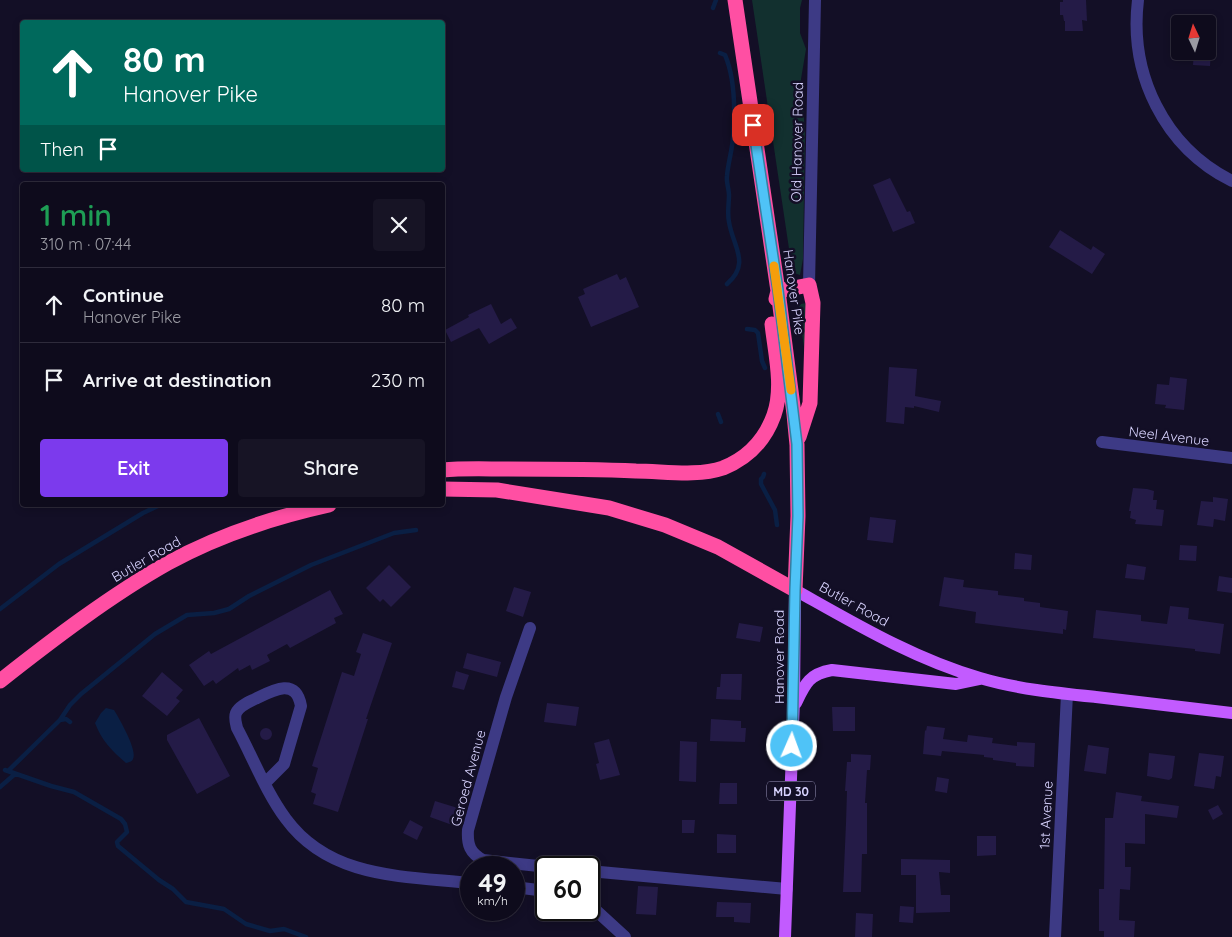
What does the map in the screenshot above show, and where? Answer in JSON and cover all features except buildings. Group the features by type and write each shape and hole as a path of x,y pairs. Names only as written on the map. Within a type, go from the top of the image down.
{"highway":[{"name":"Hanover Pike","path":"735,0 778,290 797,444 798,516 795,590"},
{"path":"445,470 558,468 691,472 721,468 736,462 760,442 774,414 778,381 772,316 778,290 809,285 813,303 810,403 797,444"},
{"name":"Butler Road","path":"445,489 497,490 609,508 666,525 718,547 795,590"},
{"name":"Butler Road","path":"0,681 76,624 169,562 203,546 272,520 321,507"}],"main road":[{"name":"Butler Road","path":"795,590 885,640 961,672 1002,684 1067,694 1232,713"},
{"name":"Hanover Road","path":"787,889 794,708 795,590"},
{"path":"794,708 810,678 815,674 832,670 956,684 981,678"},
{"name":"MD 30","path":"785,937 787,889"}],"street":[{"name":"Old Hanover Road","path":"809,285 815,0"},
{"path":"1138,0 1138,50 1142,70 1152,97 1172,132 1186,147 1211,168 1232,181"},
{"name":"Neel Avenue","path":"1102,442 1232,458"},
{"name":"Geroed Avenue","path":"530,628 506,697 468,830 467,842 475,855 483,860 535,866"},
{"path":"265,783 284,764 301,706 300,699 296,693 285,688 276,688 242,706 236,712 235,719 237,728 265,783 286,820 312,846 332,859 350,866 373,872 460,882"},
{"name":"1st Avenue","path":"1055,937 1067,694"},
{"path":"600,872 787,889"},
{"path":"600,914 625,937"}],"green space":[{"path":"752,0 802,0 800,8 800,33 806,49 801,79 805,133 803,259 800,275 794,273 791,262"},
{"path":"806,303 805,353 798,308 801,304"}],"water":[{"path":"106,708 114,710 127,734 134,755 133,760 130,762 126,763 116,754 104,740 95,723"}],"waterway":[{"path":"713,8 716,0"},
{"path":"720,53 725,55 728,64 734,96 733,138 727,178 729,195 728,219 739,262 738,269 727,284"},
{"path":"747,329 755,330 758,333 762,361 765,368"},
{"path":"718,414 721,422"},
{"path":"764,474 761,484 775,510 777,525"},
{"path":"0,609 59,564 156,507"},
{"path":"8,771 60,720 70,705 81,694 155,634 187,615 214,613 229,609 249,596 311,565 394,533 416,530"},
{"path":"60,720 66,719 70,722"},
{"path":"5,770 74,792 121,819 125,824 127,832 117,842 118,846 159,880 173,889 186,902 224,909 246,924 270,931 284,929 306,937"},
{"path":"0,787 15,774"}],"slow traffic":[{"path":"774,266 791,390"}],"route":[{"path":"753,125 778,290 797,444 798,516 792,746"}]}
